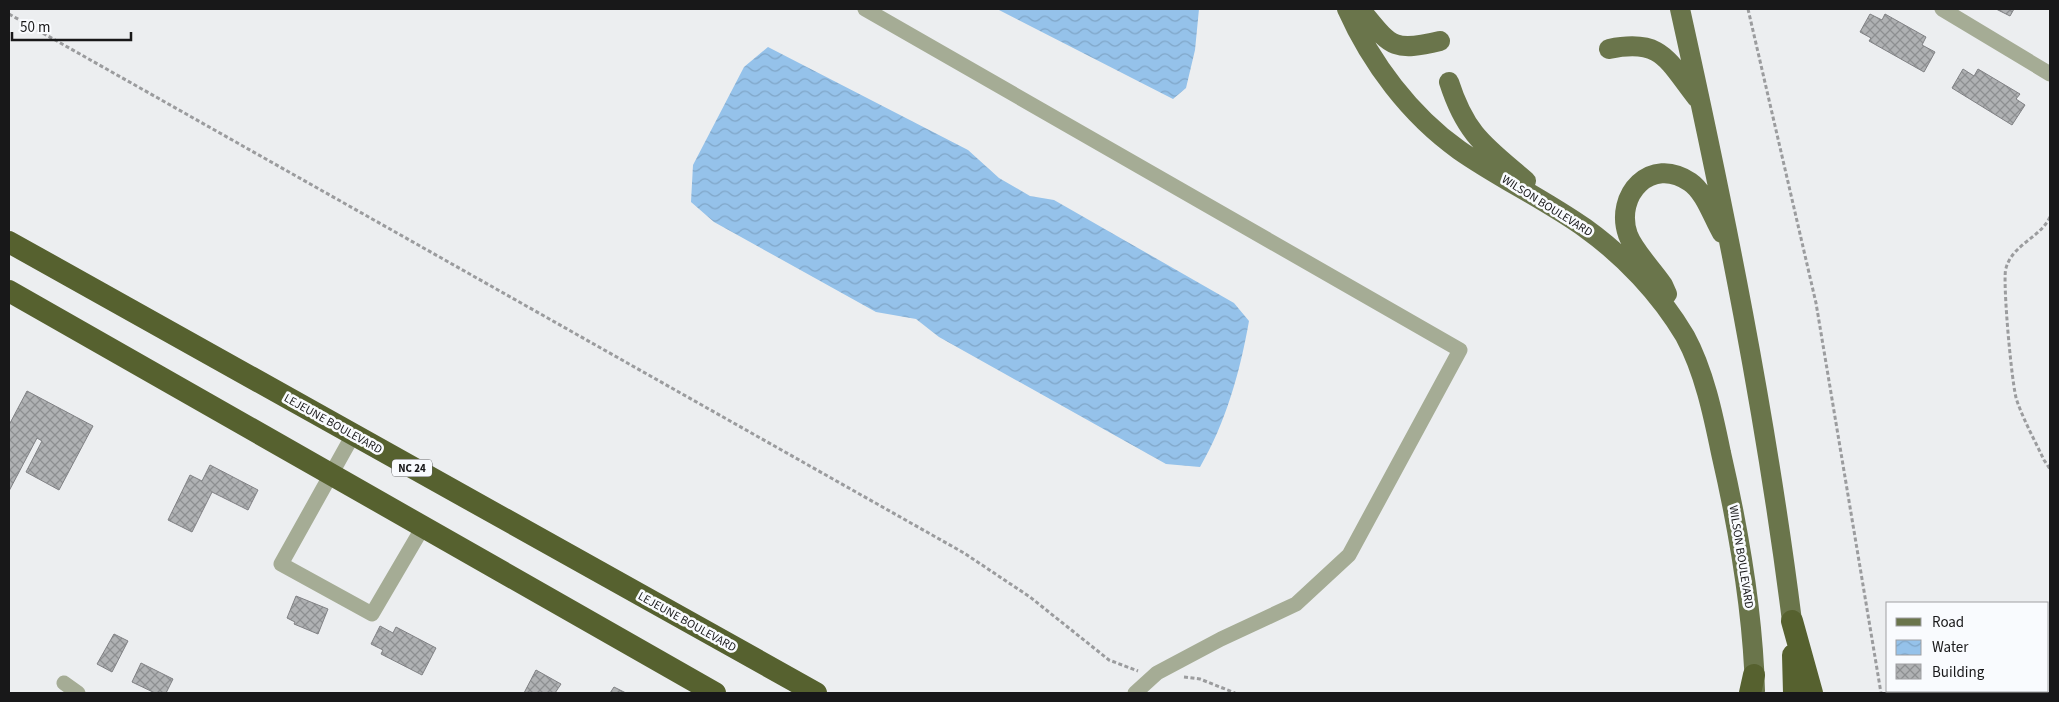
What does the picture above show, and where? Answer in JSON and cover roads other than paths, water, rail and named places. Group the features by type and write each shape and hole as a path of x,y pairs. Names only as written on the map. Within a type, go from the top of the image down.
{"highway":[{"name":"LEJEUNE BOULEVARD","path":"9,242 816,693"},
{"path":"9,291 715,693"},
{"path":"1792,621 1794,693"},
{"path":"1792,621 1812,693"}],"main road":[{"name":"WILSON BOULEVARD","path":"1347,9 1356,29 1381,69 1404,100 1457,149 1568,217 1614,251 1663,303 1685,337 1712,408 1735,513 1749,603 1753,687"},
{"path":"1360,9 1386,39 1394,44 1412,48 1440,41"},
{"path":"1680,9 1732,253 1767,443 1792,621"},
{"path":"1609,49 1640,45 1660,52 1701,103"},
{"path":"1449,82 1458,108 1474,134 1568,217"},
{"path":"1685,337 1663,285 1629,236 1626,212 1631,191 1647,176 1659,174 1671,174 1691,182 1700,194 1732,253"}],"street":[{"path":"865,9 1460,350 1349,555 1296,604 1220,638 1157,673 1135,693"},
{"path":"1942,9 2050,74"},
{"path":"353,435 280,564 372,614 423,528"},
{"path":"64,683 78,693"}],"water":[{"path":"997,9 1199,9 1195,50 1186,88 1173,99"},
{"path":"768,47 968,150 999,178 1030,196 1054,200 1234,303 1249,321 1236,378 1225,414 1200,467 1166,464 939,337 916,319 876,312 714,222 691,202 693,165 744,67"}]}
